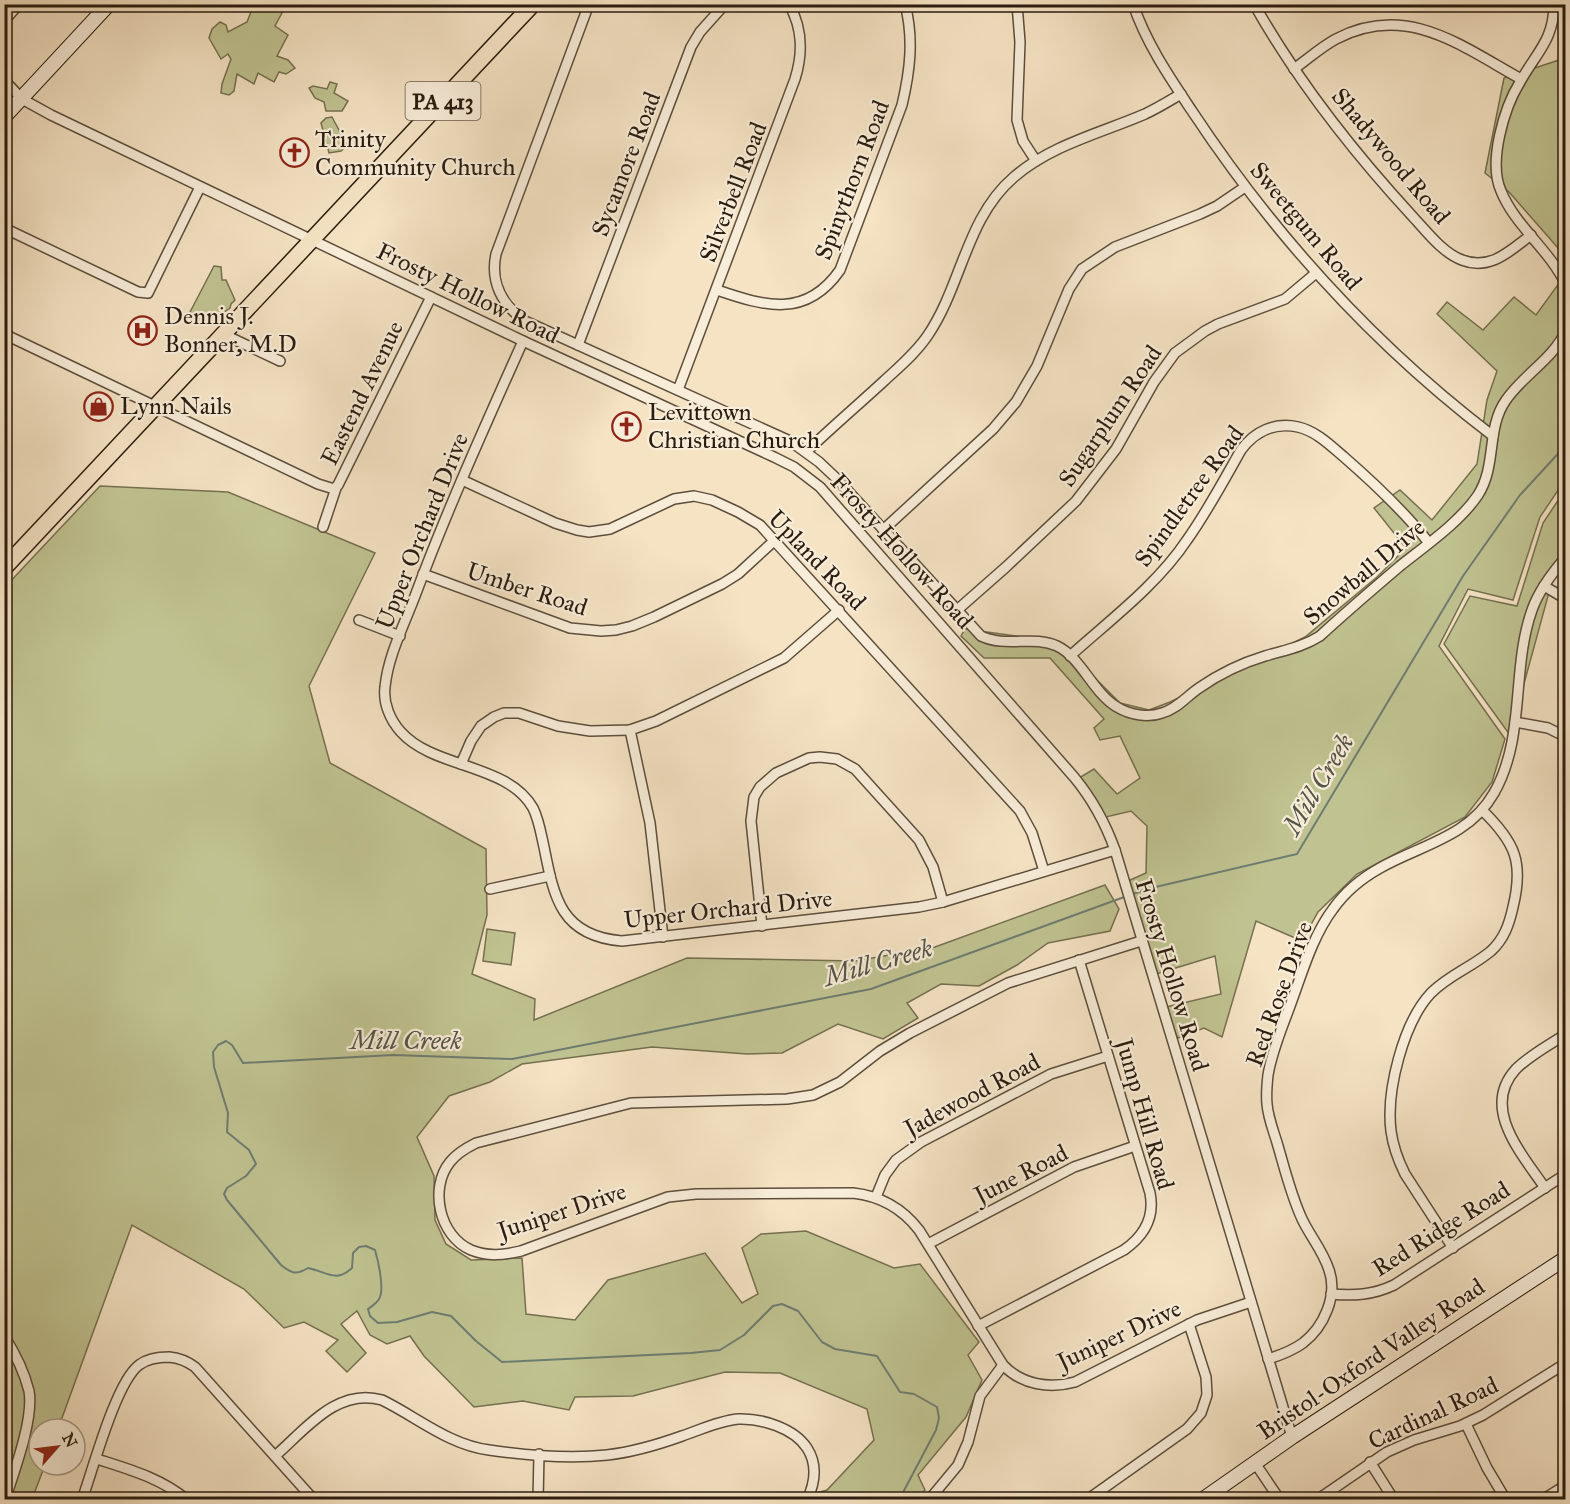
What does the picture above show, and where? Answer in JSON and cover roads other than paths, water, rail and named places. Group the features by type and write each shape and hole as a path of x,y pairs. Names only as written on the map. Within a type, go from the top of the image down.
{"main road":[{"path":"4,117 109,4"},
{"name":"PA 413","path":"4,568 533,4"},
{"name":"Bristol-Oxford Valley Road","path":"1202,1500 1292,1437 1566,1258"}],"street":[{"path":"4,21 20,4"},
{"name":"Snowball Drive","path":"589,4 494,262 498,291 510,309 525,321 773,432 807,452 837,479 956,612 981,636 991,641 1047,643 1061,648 1097,689 1117,707 1137,715 1161,714 1228,671 1265,656 1309,644 1429,543 1461,514 1479,493 1488,472 1496,421 1505,401 1553,352 1566,331"},
{"name":"Sycamore Road","path":"578,345 691,47 700,32 725,4"},
{"name":"Silverbell Road","path":"678,390 800,63 800,33 789,4"},
{"name":"Spinythorn Road","path":"717,290 764,304 792,303 818,292 840,270 902,105 911,50 905,4"},
{"path":"1017,4 1020,42 1017,120 1023,141 1036,161"},
{"name":"Sweetgum Road","path":"1133,4 1145,34 1181,94 1245,187 1280,232 1366,325 1427,383 1493,436"},
{"name":"Shadywood Road","path":"1254,4 1294,69 1335,125 1384,185 1428,233 1455,257 1463,261 1488,263 1505,255 1531,235"},
{"path":"1554,4 1554,19 1546,42 1521,79 1506,116 1496,165 1501,191 1511,209 1554,265 1566,285"},
{"path":"1294,69 1328,44 1353,32 1370,27 1405,25 1442,35 1521,79"},
{"name":"Frosty Hollow Road","path":"4,80 22,99 431,297 774,457 794,467 819,487 1074,777 1096,806 1115,850 1292,1437"},
{"path":"807,452 919,348 945,305 982,214 1013,178 1036,161 1061,148 1144,114 1181,94"},
{"path":"4,228 138,292 148,293 200,187"},
{"path":"883,530 993,429 1016,402 1037,366 1066,295 1082,269 1115,247 1200,214 1217,206 1245,187"},
{"name":"Sugarplum Road","path":"956,612 1076,501 1116,449 1154,382 1175,353 1212,328 1285,299 1316,273"},
{"name":"Eastend Avenue","path":"4,334 318,484 333,489 336,488 431,297"},
{"path":"223,334 280,361"},
{"name":"Upper Orchard Drive","path":"524,341 423,574 389,668 385,686 387,707 392,720 403,735 419,747 508,784 526,799 538,821 557,900 564,912 578,926 608,940 622,941 762,926 943,902 1115,850"},
{"name":"Spindletree Road","path":"1070,656 1156,578 1171,561 1187,541 1241,450 1253,436 1268,428 1300,427 1320,437 1383,492 1429,543"},
{"name":"Upland Road","path":"462,480 555,523 589,532 610,529 674,499 684,497 702,497 712,500 747,516 775,540 1020,811 1032,833 1044,871"},
{"path":"323,527 336,488"},
{"name":"Umber Road","path":"423,574 570,628 609,630 632,626 722,584 738,574 775,540"},
{"name":"Red Rose Drive","path":"1268,1359 1291,1350 1311,1336 1326,1313 1331,1294 1330,1272 1324,1255 1303,1221 1293,1197 1269,1116 1266,1092 1273,1053 1320,929 1341,898 1378,869 1460,830 1482,810 1493,796 1508,763 1531,612 1544,586 1566,557"},
{"path":"1544,586 1566,599"},
{"path":"461,765 471,741 481,726 504,713 519,713 578,730 606,732 630,730 656,721 784,658 839,610"},
{"path":"359,620 400,636"},
{"path":"1515,722 1548,728 1566,737"},
{"path":"630,730 650,823 663,937"},
{"path":"762,926 751,806 760,787 768,778 776,772 809,758 837,759 855,769 924,847 933,867 943,902"},
{"path":"1453,1248 1399,1161 1391,1132 1391,1097 1406,1035 1423,1004 1454,974 1489,952 1504,935 1509,923 1517,889 1516,859 1506,836 1482,810"},
{"path":"490,889 550,876"},
{"name":"Juniper Drive","path":"1141,941 1008,983 987,992 910,1033 880,1051 840,1082 813,1095 787,1099 631,1102 476,1143 467,1147 450,1162 441,1180 439,1197 442,1217 457,1240 465,1246 483,1253 505,1255 650,1202 679,1195 854,1193 876,1197 895,1206 919,1230 1003,1365 1021,1378 1050,1386 1065,1385 1094,1373 1189,1324 1251,1302"},
{"name":"Jump Hill Road","path":"978,1326 1124,1250 1141,1236 1151,1216 1152,1201 1079,960"},
{"path":"1545,1188 1509,1132 1503,1116 1503,1100 1506,1086 1514,1071 1566,1034"},
{"name":"Jadewood Road","path":"876,1197 885,1175 896,1160 921,1142 1051,1074 1108,1056"},
{"name":"June Road","path":"928,1244 1074,1167 1135,1146"},
{"name":"Red Ridge Road","path":"1331,1294 1363,1295 1383,1290 1420,1270 1566,1174"},
{"path":"1087,1500 1187,1429 1202,1413 1207,1395 1206,1377 1189,1324"},
{"path":"4,1336 19,1360 29,1393 26,1432 5,1500"},
{"path":"82,1500 125,1380 145,1361 162,1357 186,1360 195,1367 314,1500"},
{"name":"Cardinal Road","path":"1317,1500 1370,1462 1414,1440 1466,1424 1504,1403 1566,1363"},
{"path":"929,1500 958,1465 968,1442 980,1396 1003,1365"},
{"path":"275,1456 337,1404 363,1397 388,1403 451,1438 469,1445 488,1450 539,1454 604,1455 625,1452 648,1447 722,1422 750,1419 792,1433 806,1447 812,1456 815,1474 807,1500"},
{"path":"1466,1424 1487,1468 1506,1500"},
{"path":"538,1500 539,1454"},
{"path":"97,1459 154,1479 187,1500"},
{"path":"1370,1462 1394,1500"},
{"path":"1255,1463 1280,1500"},
{"path":"1542,1500 1566,1485"}],"waterway":[{"name":"Mill Creek","path":"1133,894 1297,854 1463,576 1520,495 1566,445"},
{"name":"Mill Creek","path":"899,1500 936,1430 939,1418 937,1407 914,1394 900,1392 877,1356 835,1349 822,1342 798,1311 782,1304 773,1306 744,1335 720,1350 502,1362 476,1341 451,1316 432,1312 397,1322 378,1323 370,1316 368,1309 377,1302 381,1295 380,1275 375,1250 366,1246 359,1247 353,1253 352,1268 341,1275 331,1275 308,1268 300,1272 288,1270 281,1265 224,1194 227,1188 246,1176 256,1164 249,1150 227,1132 228,1113 214,1067 213,1052 218,1045 226,1041 232,1045 243,1063 393,1055 512,1059 871,989 1127,896"}],"place":[{"name":"Trinity Community Church","path":"294,153"},
{"name":"Dennis J. Bonner, M.D","path":"143,330"},
{"name":"Lynn Nails","path":"99,406"},
{"name":"Levittown Christian Church","path":"627,426"}]}
